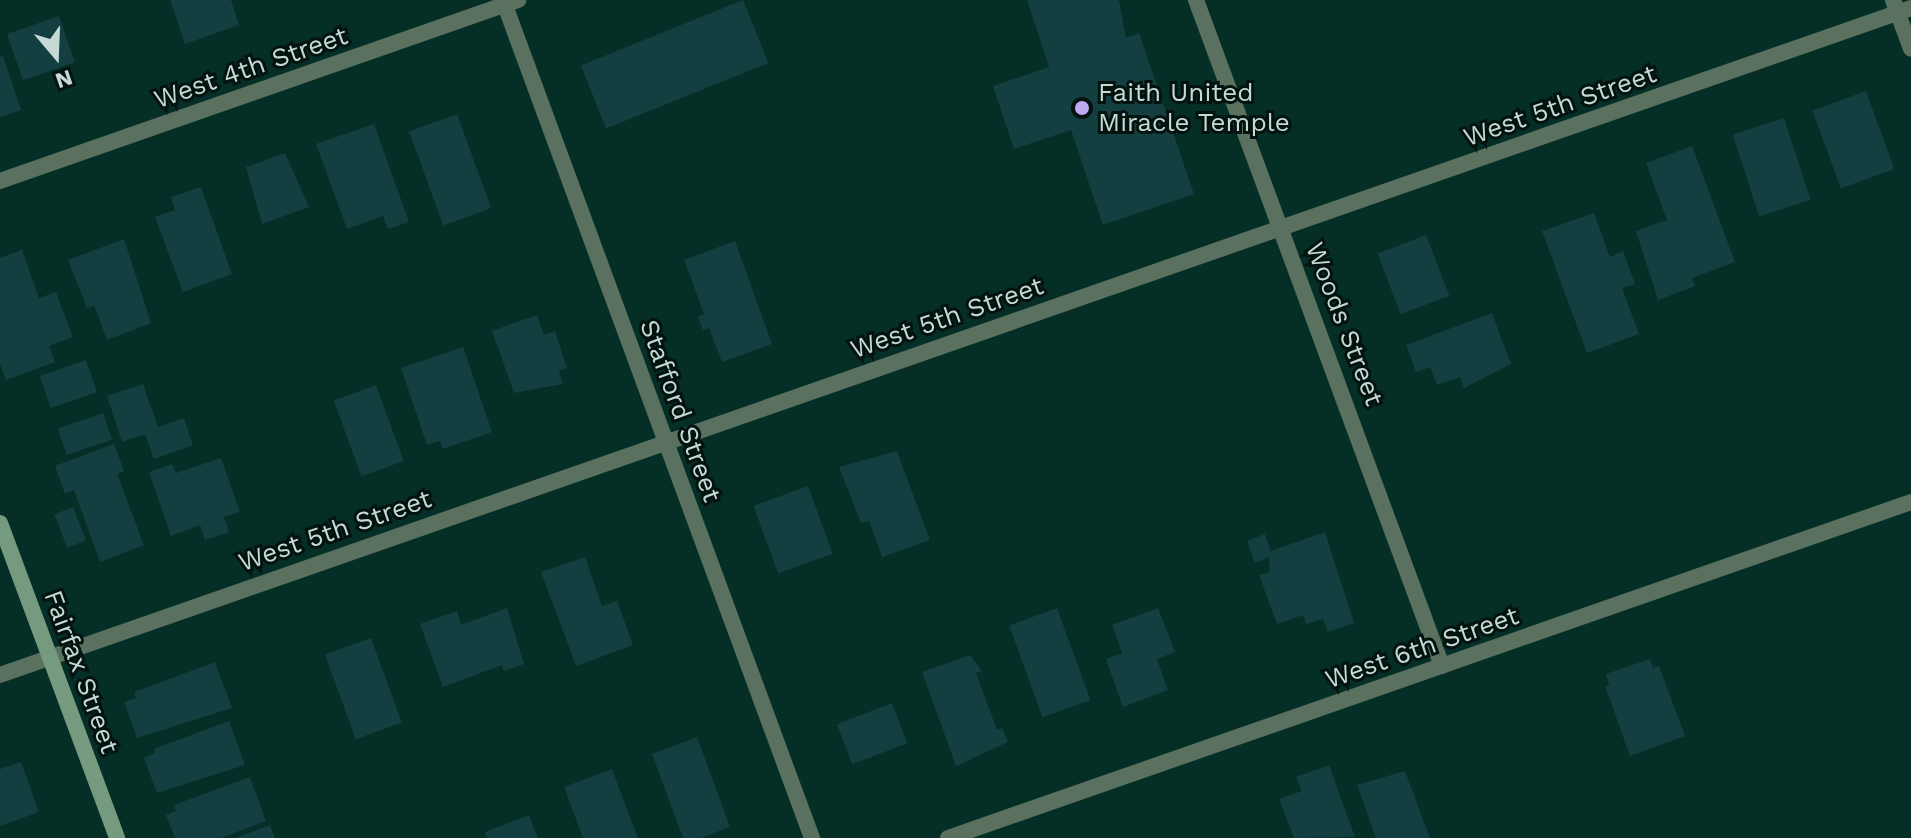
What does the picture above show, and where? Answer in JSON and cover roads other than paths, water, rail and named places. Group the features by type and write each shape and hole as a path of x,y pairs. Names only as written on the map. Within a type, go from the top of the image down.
{"street":[{"name":"Woods Street","path":"1196,0 1442,666"},
{"name":"West 4th Street","path":"0,181 509,2"},
{"name":"Stafford Street","path":"509,2 812,838"},
{"name":"West 5th Street","path":"0,675 1282,229 1901,7"},
{"path":"1901,7 1911,49"},
{"name":"West 6th Street","path":"948,838 1911,502"},
{"name":"Fairfax Street","path":"0,523 117,838"}],"place":[{"name":"Faith United Miracle Temple","path":"1082,108"}]}
